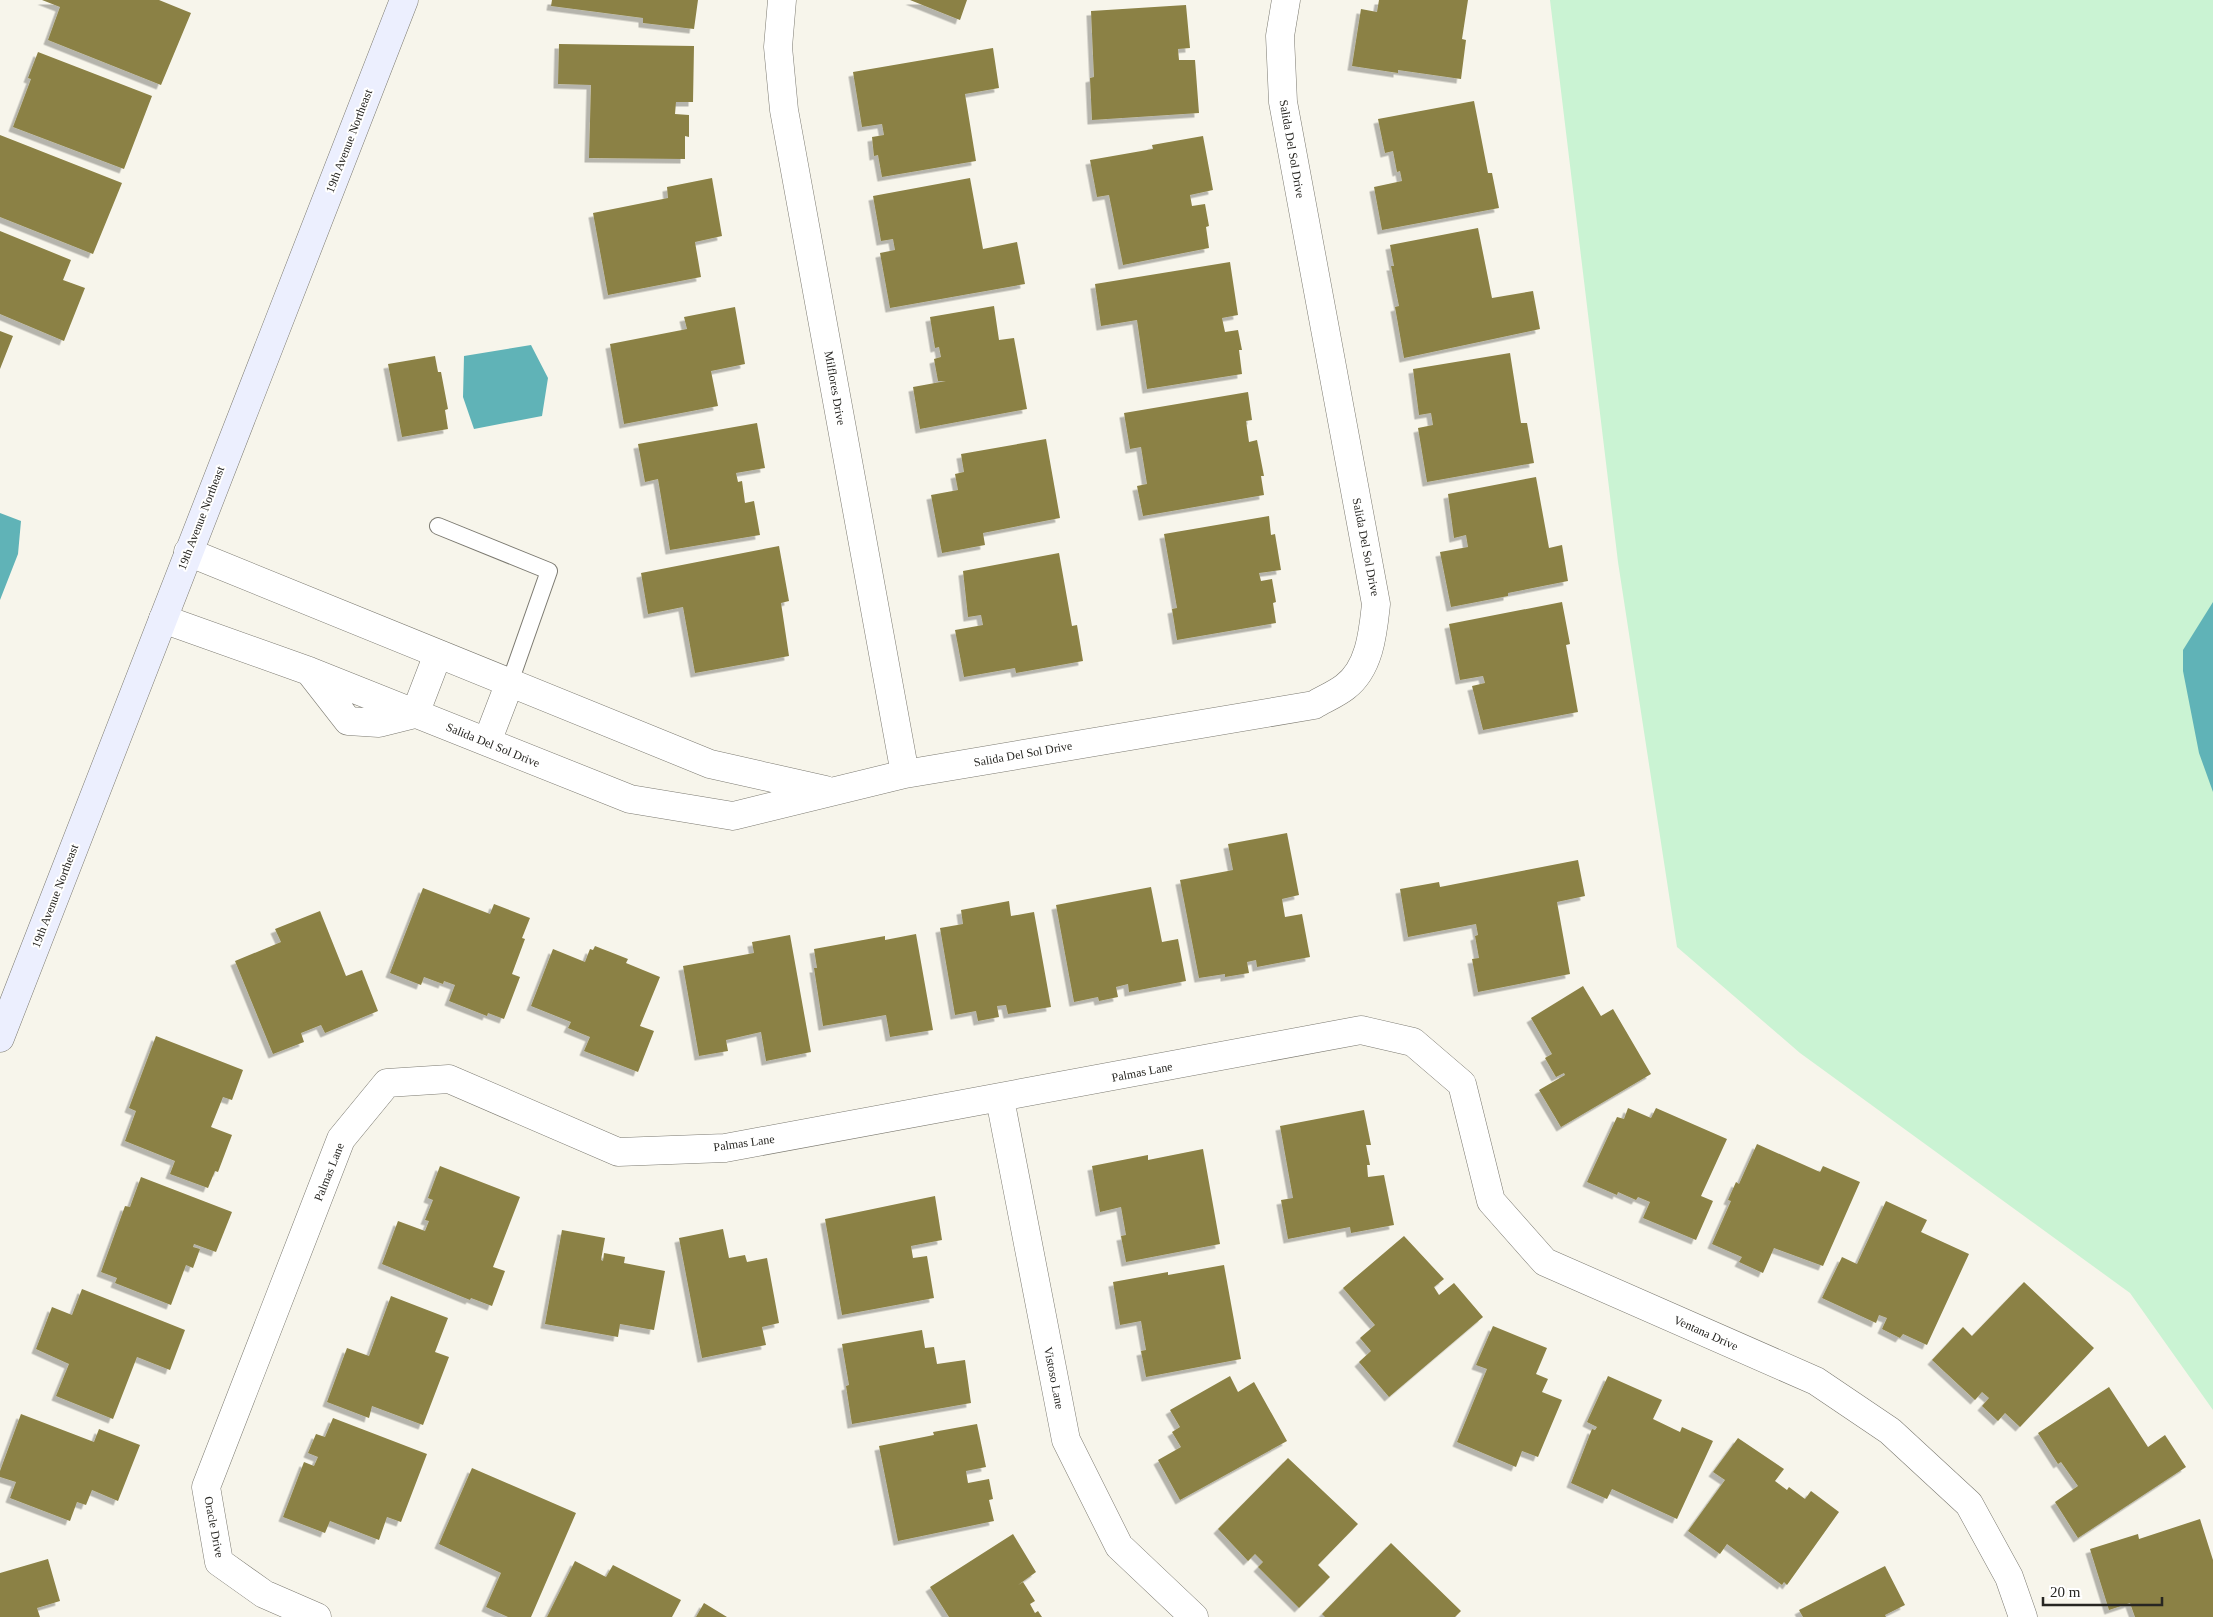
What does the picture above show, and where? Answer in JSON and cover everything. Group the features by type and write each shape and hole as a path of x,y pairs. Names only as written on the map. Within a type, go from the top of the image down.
{"street":[{"name":"19th Avenue Northeast","path":"0,1038 404,0"},
{"name":"Milflores Drive","path":"782,0 778,47 784,110 905,774"},
{"name":"Salida Del Sol Drive","path":"415,714 630,799 733,816 905,774 1314,705 1346,687 1363,665 1372,636 1376,604 1283,102 1280,36 1286,0"},
{"name":"Salida Del Sol Drive","path":"188,552 710,764 832,792"},
{"path":"162,619 309,670 348,721 379,723 415,714 438,654"},
{"path":"487,742 510,682"},
{"name":"Palmas Lane","path":"256,1359 341,1139 387,1082 449,1079 618,1152 725,1148 1000,1099 1361,1030 1413,1042"},
{"name":"Ventana Drive","path":"1413,1042 1462,1084 1491,1201 1545,1262 1816,1381 1890,1430 1969,1504 2010,1577 2023,1617"},
{"name":"Vistoso Lane","path":"1000,1099 1066,1440 1119,1546 1194,1617"},
{"name":"Oracle Drive","path":"256,1359 206,1487 219,1562 264,1594 317,1617"}],"lane":[{"path":"438,526 549,571 510,682"}],"green space":[{"path":"1550,0 2213,0 2213,1410 2130,1293 1800,1053 1677,947 1618,562"}],"water":[{"path":"531,345 548,378 542,416 474,429 463,397 464,356"},
{"path":"0,513 21,521 18,554 0,600"},
{"path":"2213,602 2213,792 2199,753 2183,671 2183,650"}],"building":[{"path":"42,0 159,0 191,13 161,85 48,40 60,7"},
{"path":"552,0 698,0 694,29 643,23 643,18 551,6"},
{"path":"910,0 967,0 960,20"},
{"path":"1379,0 1468,0 1462,39 1466,40 1461,79 1398,70 1398,73 1352,66 1361,9 1377,12"},
{"path":"1186,5 1190,48 1178,49 1179,60 1195,60 1199,113 1092,120 1090,78 1094,77 1091,11"},
{"path":"559,44 694,46 693,102 676,102 675,114 689,115 689,137 685,136 685,159 589,158 591,85 558,84"},
{"path":"993,48 999,88 965,94 976,161 882,177 878,155 874,156 872,137 884,135 882,124 862,127 853,72"},
{"path":"38,52 152,96 124,169 13,127 31,79 28,78"},
{"path":"1474,101 1488,173 1492,173 1499,208 1382,230 1374,187 1402,181 1400,171 1397,172 1393,151 1385,153 1378,119"},
{"path":"0,135 122,183 93,254 0,217"},
{"path":"1203,136 1213,190 1190,195 1192,206 1205,204 1209,226 1206,227 1209,248 1123,265 1109,195 1097,197 1090,160 1153,149 1152,145"},
{"path":"712,178 722,236 695,242 701,277 608,295 593,213 668,198 667,187"},
{"path":"970,178 983,249 1017,242 1025,284 890,308 880,253 895,250 893,239 881,241 873,196"},
{"path":"1478,228 1492,298 1533,291 1540,329 1404,358 1395,307 1399,306 1391,266 1394,266 1390,245"},
{"path":"0,231 71,260 63,280 85,288 64,341 0,314"},
{"path":"1230,262 1238,315 1222,318 1225,332 1238,330 1242,350 1239,350 1242,374 1147,389 1137,320 1101,326 1095,284"},
{"path":"994,306 999,340 1014,338 1027,409 920,429 913,387 946,381 938,381 934,359 941,357 939,347 935,348 930,317"},
{"path":"735,307 745,364 711,371 718,406 624,424 610,344 687,329 684,317"},
{"path":"0,331 13,336 0,369"},
{"path":"1510,353 1521,423 1527,423 1534,463 1427,482 1418,428 1433,425 1431,413 1419,415 1413,369"},
{"path":"435,356 438,372 441,372 448,409 445,410 448,429 402,437 388,364"},
{"path":"1248,392 1252,420 1246,421 1249,442 1257,440 1264,476 1261,476 1264,495 1143,516 1137,486 1147,484 1141,447 1130,449 1124,413"},
{"path":"757,423 765,468 736,473 738,482 742,481 745,503 754,501 760,535 670,550 658,479 645,482 638,444"},
{"path":"1046,439 1060,518 983,533 985,545 942,553 931,495 958,490 955,474 964,472 961,454"},
{"path":"1536,477 1549,548 1562,545 1568,581 1508,593 1508,596 1451,607 1440,552 1468,547 1466,535 1454,538 1448,494"},
{"path":"1269,516 1271,535 1275,534 1281,570 1259,573 1261,581 1272,579 1276,602 1273,603 1276,623 1177,640 1172,609 1177,608 1164,534"},
{"path":"779,546 789,601 781,603 789,656 695,673 683,607 648,614 641,573"},
{"path":"1059,553 1072,626 1077,625 1083,661 1016,673 1015,668 964,677 955,630 983,625 981,615 968,617 963,571"},
{"path":"1562,602 1570,644 1566,645 1578,712 1483,730 1472,686 1485,683 1483,676 1460,680 1449,624"},
{"path":"1287,833 1299,895 1282,899 1285,917 1302,914 1310,957 1257,967 1256,960 1247,962 1249,973 1225,977 1225,974 1199,978 1180,880 1233,870 1228,844"},
{"path":"1578,860 1585,896 1557,902 1570,974 1478,992 1472,959 1479,958 1475,936 1478,935 1476,924 1408,937 1400,889 1439,882 1440,887"},
{"path":"1151,887 1162,942 1178,939 1186,981 1129,992 1128,984 1116,987 1118,997 1099,1001 1098,997 1074,1002 1056,905"},
{"path":"423,888 490,914 494,904 530,918 522,938 525,939 512,974 520,977 504,1019 488,1013 487,1016 449,1001 455,985 444,981 443,984 424,977 421,985 390,973"},
{"path":"1009,901 1011,916 1034,912 1051,1007 1008,1014 1006,1005 997,1006 999,1017 978,1021 976,1011 955,1015 940,928 963,924 961,910"},
{"path":"320,911 346,976 362,970 378,1011 325,1033 321,1025 301,1033 304,1042 273,1054 235,961 281,942 275,929"},
{"path":"916,934 933,1030 890,1037 886,1015 823,1026 814,968 817,968 814,949 885,936 885,940"},
{"path":"790,935 811,1052 766,1061 761,1032 726,1040 728,1051 699,1056 683,966 754,953 752,942"},
{"path":"595,946 628,959 626,963 660,977 640,1026 654,1031 638,1072 584,1051 590,1037 568,1028 571,1022 531,1006 553,949 585,962 590,949 593,950"},
{"path":"1583,986 1601,1016 1613,1009 1651,1074 1561,1127 1539,1090 1565,1075 1564,1073 1556,1077 1545,1058 1552,1054 1531,1018"},
{"path":"156,1036 243,1070 232,1100 223,1097 211,1127 232,1135 218,1172 215,1171 208,1188 170,1174 175,1161 125,1141 136,1111 129,1108"},
{"path":"1628,1108 1651,1118 1656,1108 1727,1139 1701,1196 1713,1201 1696,1240 1643,1218 1650,1202 1638,1197 1636,1200 1618,1192 1617,1195 1587,1182 1617,1117 1624,1119"},
{"path":"1364,1110 1371,1145 1366,1145 1370,1165 1367,1165 1368,1177 1384,1175 1394,1225 1351,1233 1350,1227 1288,1239 1281,1200 1293,1198 1280,1126"},
{"path":"1757,1144 1820,1172 1823,1166 1860,1182 1823,1266 1774,1248 1763,1273 1739,1262 1742,1257 1712,1244 1731,1201 1728,1200 1736,1182 1739,1184"},
{"path":"1203,1149 1220,1244 1126,1262 1121,1236 1126,1235 1121,1207 1100,1212 1092,1166 1148,1155 1148,1160"},
{"path":"440,1166 520,1197 493,1267 505,1271 492,1306 471,1298 470,1300 382,1264 398,1221 425,1231 429,1221 425,1220 433,1200 428,1198"},
{"path":"141,1177 232,1212 216,1252 194,1244 193,1247 200,1249 193,1268 186,1265 171,1305 115,1283 117,1278 101,1272 125,1206 130,1207"},
{"path":"935,1196 942,1240 911,1246 913,1258 927,1256 934,1298 842,1315 825,1219"},
{"path":"1886,1201 1927,1220 1921,1232 1969,1254 1927,1345 1903,1334 1900,1338 1882,1329 1887,1318 1879,1315 1876,1323 1822,1298 1842,1257 1857,1264"},
{"path":"723,1229 729,1258 745,1255 747,1262 767,1258 779,1323 762,1327 766,1345 702,1358 679,1238"},
{"path":"562,1230 605,1238 601,1260 603,1261 604,1253 625,1257 624,1263 665,1271 654,1330 620,1324 618,1337 545,1324"},
{"path":"1404,1236 1444,1279 1434,1287 1439,1295 1454,1283 1483,1317 1389,1397 1359,1362 1371,1351 1360,1338 1375,1325 1343,1288"},
{"path":"1224,1265 1241,1359 1146,1377 1141,1351 1146,1350 1141,1321 1120,1325 1113,1282 1168,1272 1168,1275"},
{"path":"2024,1282 2094,1348 2020,1427 2005,1413 1998,1421 1982,1406 1989,1398 1982,1392 1975,1400 1932,1360 1963,1327 1972,1336"},
{"path":"82,1289 185,1330 170,1370 137,1357 113,1419 56,1396 69,1364 36,1349 52,1307 72,1315"},
{"path":"391,1296 448,1318 435,1352 449,1357 423,1425 372,1406 369,1418 327,1402 347,1348 369,1356"},
{"path":"1493,1326 1547,1348 1536,1374 1548,1379 1542,1392 1562,1400 1538,1457 1522,1451 1516,1467 1457,1442 1487,1369 1476,1365"},
{"path":"922,1330 925,1348 934,1347 937,1364 965,1360 971,1403 852,1424 846,1386 849,1385 842,1344"},
{"path":"1230,1376 1238,1392 1254,1382 1287,1441 1180,1500 1158,1460 1181,1447 1172,1432 1180,1427 1170,1410"},
{"path":"1608,1376 1662,1400 1653,1419 1680,1432 1682,1427 1713,1441 1677,1519 1612,1489 1607,1499 1571,1483 1592,1429 1595,1430 1597,1427 1587,1422"},
{"path":"2109,1387 2148,1447 2165,1435 2186,1467 2078,1538 2055,1502 2078,1486 2061,1462 2058,1464 2038,1433"},
{"path":"21,1414 94,1442 99,1429 140,1445 118,1501 92,1490 86,1505 77,1502 70,1521 10,1498 16,1482 0,1477 0,1471"},
{"path":"333,1418 427,1454 401,1522 387,1517 379,1540 330,1521 325,1533 283,1517 304,1462 314,1466 318,1457 308,1453 316,1434 325,1437"},
{"path":"977,1424 986,1467 966,1471 968,1483 989,1479 993,1499 989,1500 994,1521 898,1541 879,1446 934,1435 933,1432"},
{"path":"1738,1438 1784,1469 1775,1481 1787,1490 1789,1487 1805,1499 1811,1491 1839,1512 1787,1585 1784,1582 1782,1585 1727,1544 1720,1554 1688,1531 1725,1480 1713,1472"},
{"path":"1288,1458 1358,1524 1318,1565 1330,1577 1299,1608 1258,1567 1263,1562 1255,1554 1248,1561 1218,1529"},
{"path":"472,1468 576,1513 531,1617 508,1617 486,1607 501,1573 439,1544"},
{"path":"2200,1519 2213,1560 2213,1617 2135,1617 2130,1603 2109,1610 2090,1549 2138,1534 2139,1539"},
{"path":"1013,1534 1036,1572 1018,1585 1023,1582 1035,1601 1030,1604 1035,1613 1038,1611 1042,1617 949,1617 930,1587"},
{"path":"1391,1543 1461,1611 1455,1617 1325,1617 1322,1614"},
{"path":"48,1559 60,1601 37,1608 40,1617 0,1617 0,1573"},
{"path":"575,1561 606,1577 613,1565 681,1600 672,1617 547,1617"},
{"path":"1885,1566 1905,1605 1885,1615 1886,1617 1803,1617 1799,1610"},
{"path":"704,1603 727,1617 696,1617"}]}
